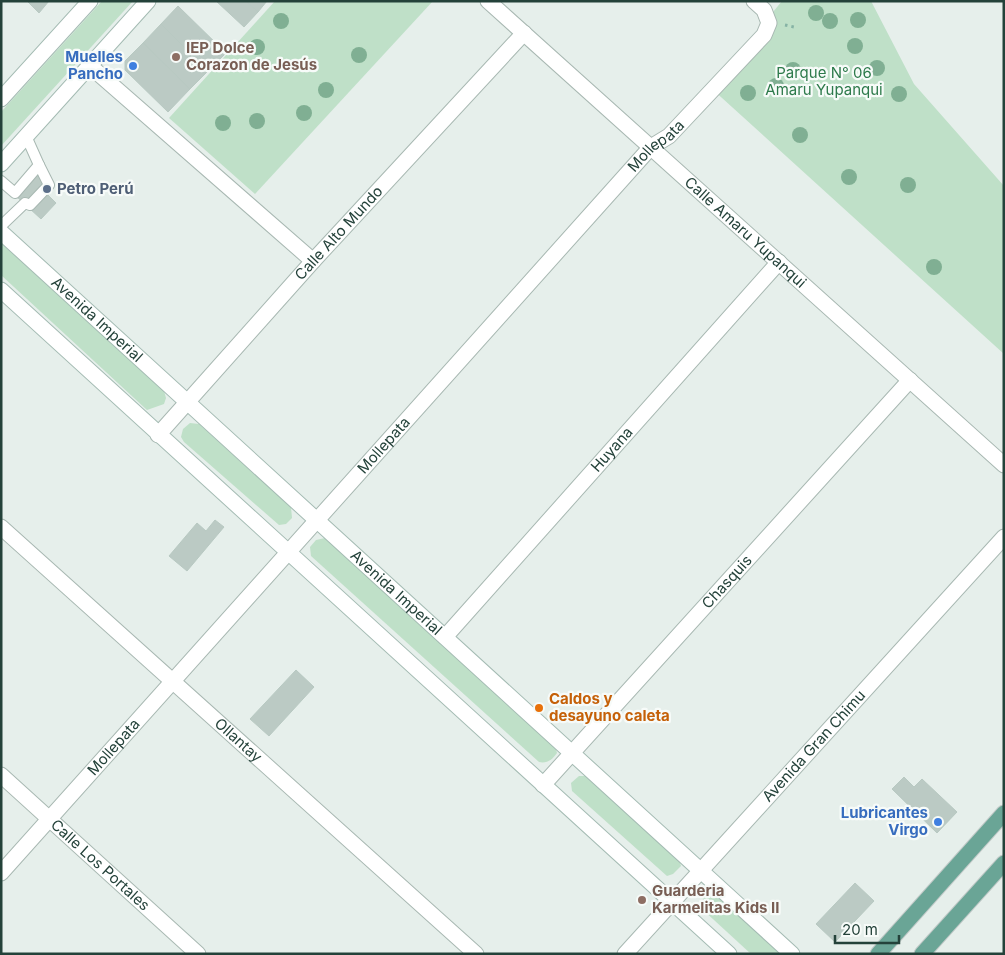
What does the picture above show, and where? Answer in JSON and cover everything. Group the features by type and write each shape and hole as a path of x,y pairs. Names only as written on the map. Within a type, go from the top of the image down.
{"main road":[{"path":"878,954 1004,812"},
{"path":"922,954 1004,863"}],"street":[{"path":"1,99 90,1"},
{"path":"1,164 148,1"},
{"name":"Calle Amaru Yupanqui","path":"488,1 1004,465"},
{"name":"Mollepata","path":"1,873 651,147 669,136 764,35 769,23 764,10 754,1"},
{"name":"Calle Alto Mundo","path":"158,435 313,262 524,33"},
{"path":"90,66 313,262"},
{"name":"Avenida Imperial","path":"1,232 792,954"},
{"name":"Huyana","path":"445,637 779,262"},
{"path":"1,290 729,954"},
{"name":"Chasquis","path":"543,785 910,380"},
{"name":"Ollantay","path":"1,527 476,954"},
{"name":"Avenida Gran Chimu","path":"625,954 1004,537"},
{"name":"Calle Los Portales","path":"1,775 198,954"}],"lane":[{"path":"1,181 30,205 48,185 26,136"},
{"path":"15,193 39,165"},
{"path":"1,226 25,202"}],"green space":[{"path":"102,1 133,1 1,146 1,112"},
{"path":"275,1 433,1 255,194 169,118"},
{"name":"Parque N° 06 Amaru Yupanqui","path":"782,1 871,1 914,84 1004,186 1004,354 711,88"},
{"path":"1,243 164,391 166,398 164,404 147,410 1,275"},
{"path":"190,423 199,424 291,507 292,518 286,524 279,525 184,442 181,437 183,429"},
{"path":"325,538 555,746 557,753 554,757 547,762 539,762 311,556 310,547 316,540"},
{"path":"579,776 589,776 679,860 681,866 673,874 667,876 572,791 571,783"},
{"path":"718,893 783,954 751,954 702,909 701,902 707,894"}],"building":[{"path":"27,1 49,1 39,13"},
{"path":"216,1 246,1 258,12 244,27"},
{"path":"246,1 267,1 258,12"},
{"path":"178,6 226,53 208,71 161,24"},
{"name":"IEP Dolce Corazon de Jesús","path":"161,24 208,71 190,89 143,43"},
{"path":"143,43 190,89 168,112 125,70 125,61"},
{"path":"43,168 51,176 40,187 56,203 41,219 16,196"},
{"path":"215,520 224,527 187,571 169,556 197,523 206,531"},
{"path":"296,670 314,687 269,736 250,719"},
{"path":"904,777 914,787 922,779 957,812 937,833 892,789"},
{"path":"855,883 874,901 835,942 816,924"}],"place":[{"name":"IEP Dolce Corazon de Jesús","path":"176,57"},
{"name":"Muelles Pancho","path":"133,66"},
{"name":"Petro Perú","path":"47,189"},
{"name":"Caldos y desayuno caleta","path":"539,708"},
{"name":"Lubricantes Virgo","path":"938,822"},
{"name":"Guarderia Karmelitas Kids II","path":"642,900"}]}
